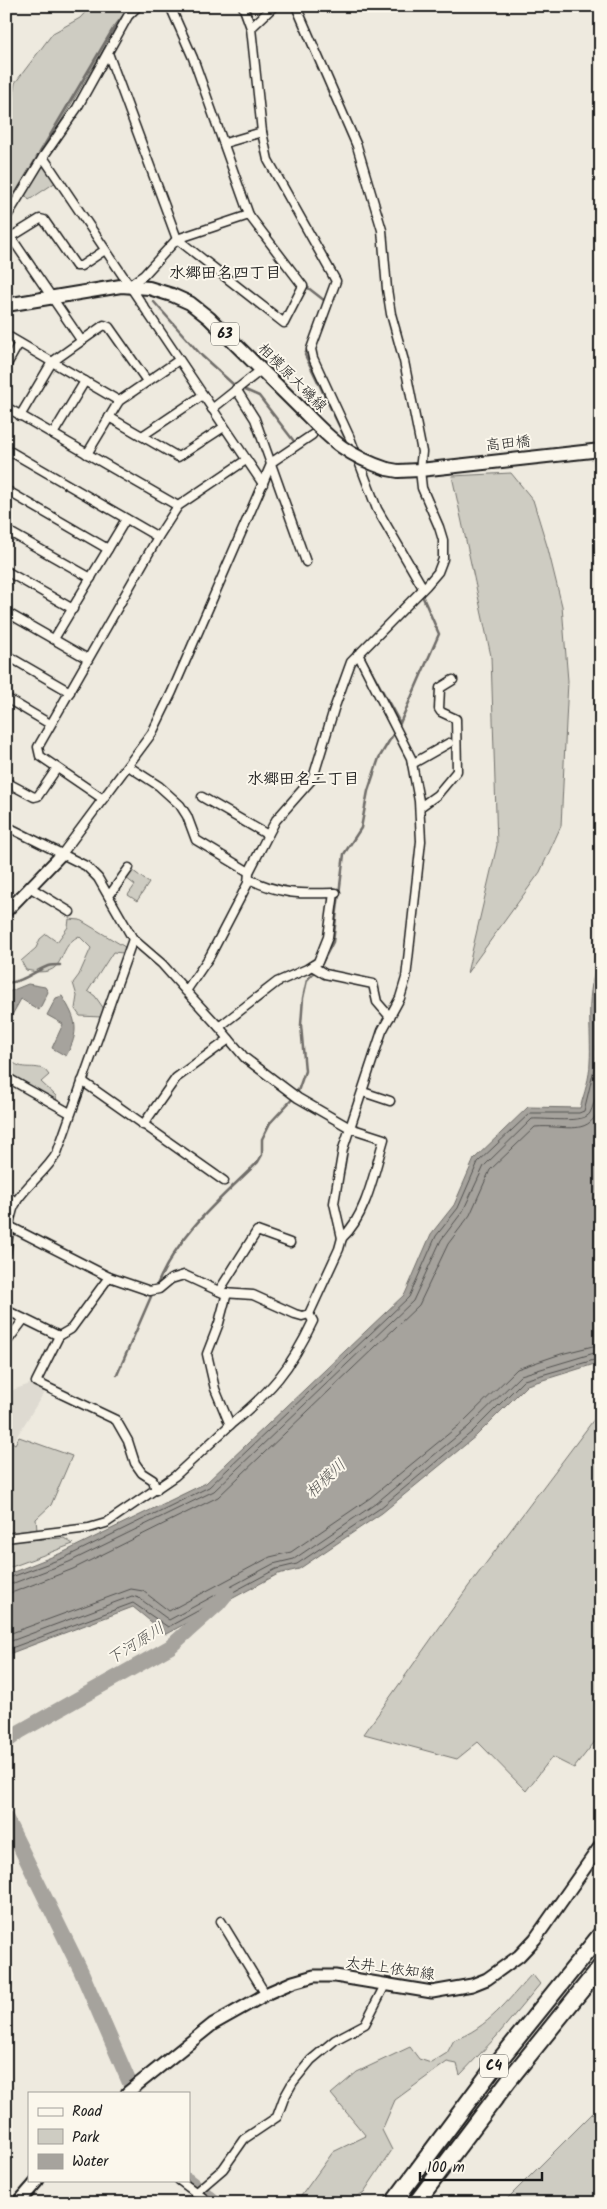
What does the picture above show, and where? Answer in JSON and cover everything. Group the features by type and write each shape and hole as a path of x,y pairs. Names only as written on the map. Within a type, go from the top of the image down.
{"highway":[{"name":"C4","path":"393,2203 494,2066 601,1934"},
{"name":"C4","path":"416,2203 509,2080 601,1966"}],"main road":[{"name":"相模原大磯線","path":"6,305 128,286 161,291 190,303 209,318 305,413 354,457 398,471 425,469"},
{"name":"高田橋","path":"425,469 601,450"},
{"name":"太井上依知線","path":"128,2092 213,2024 294,1982 314,1976 335,1976 432,1992 472,1985 503,1969 535,1939 601,1846"},
{"path":"18,2203 36,2182"}],"street":[{"path":"6,10 9,6"},
{"path":"6,218 43,157 77,108 128,16 138,6"},
{"path":"108,53 177,239 284,323 303,286 250,215 193,58 170,6"},
{"path":"242,6 251,28 262,132 268,160 336,282 310,349 350,438 377,509 423,588"},
{"path":"251,28 274,6"},
{"path":"186,991 210,956 276,820 313,778 345,674 351,662 423,588 441,566 444,550 439,527 422,488 425,469 404,362 386,289 382,230 357,146 296,6"},
{"path":"225,143 262,132"},
{"path":"43,157 263,484"},
{"path":"128,286 144,275 177,239 250,215"},
{"path":"11,237 40,219 44,220 76,266 81,266 105,250"},
{"path":"6,230 81,340"},
{"path":"20,416 52,362 104,325 108,325 147,381"},
{"path":"6,335 119,401"},
{"path":"6,366 19,343"},
{"path":"87,454 119,401 178,360"},
{"path":"212,409 261,370"},
{"path":"53,434 85,381"},
{"path":"236,389 255,419 272,462 306,562"},
{"path":"142,436 202,395"},
{"path":"6,407 178,506"},
{"path":"109,417 176,457 179,457 224,427"},
{"path":"6,912 62,854 152,732 172,692 272,462 312,436"},
{"path":"6,449 158,538"},
{"path":"103,799 40,756 38,746 178,506 246,460"},
{"path":"6,490 108,549"},
{"path":"54,640 126,519"},
{"path":"6,530 90,578"},
{"path":"6,571 72,609"},
{"path":"6,612 88,659"},
{"path":"6,1538 98,1527 156,1490 181,1471 261,1399 290,1366 313,1321 310,1314 339,1250 342,1238 334,1203 342,1149 363,1092 382,1031 400,998 406,978 421,841 420,807 412,764 396,726 358,654"},
{"path":"6,655 70,692"},
{"path":"420,807 437,795 457,771 457,721 439,709 440,688 453,680"},
{"path":"6,698 50,724"},
{"path":"412,764 449,743"},
{"path":"128,766 158,786 180,805 187,816 191,831 196,840 249,876 279,891 295,894 335,893 328,937 318,962 313,967 277,982 220,1027"},
{"path":"6,782 34,797 38,796 57,768"},
{"path":"202,797 268,835"},
{"path":"6,826 86,866 98,878 133,938 162,964 220,1027 245,1058 298,1098 350,1128 384,1139 366,1197 351,1230 342,1238"},
{"path":"108,896 129,868"},
{"path":"31,888 70,912"},
{"path":"6,1253 9,1226 16,1202 52,1161 60,1147 70,1113 133,938"},
{"path":"313,967 321,972 373,984 377,1002 390,1016"},
{"path":"143,1125 176,1078 229,1039"},
{"path":"6,1077 70,1113"},
{"path":"82,1081 224,1181"},
{"path":"363,1092 390,1101"},
{"path":"6,1194 16,1202"},
{"path":"9,1226 109,1277 150,1291 159,1289 171,1278 184,1275 223,1292 253,1295 295,1314 302,1316 310,1314"},
{"path":"230,1426 214,1389 207,1354 219,1323 223,1292 257,1231 290,1243"},
{"path":"109,1277 71,1329 59,1336 36,1382 116,1420 128,1441 135,1463 142,1473 153,1480 156,1490"},
{"path":"6,1310 59,1336"},
{"path":"6,1343 24,1319"},
{"path":"221,1921 266,1995"},
{"path":"196,2193 223,2169 244,2140 277,2117 284,2098 293,2082 311,2060 335,2040 365,2024 385,1985"},
{"path":"182,2182 210,2203"}],"shaded area":[{"path":"30,1384 45,1391 14,1441 6,1435 6,1389 13,1390"}],"green space":[{"path":"91,6 134,6 116,28 47,145 6,222 6,130 15,83 53,33 80,18"},
{"path":"44,164 56,182 29,200 24,193"},
{"path":"511,473 533,500 548,549 562,606 568,681 561,826 540,872 467,973 497,845 491,656 452,476"},
{"path":"132,870 149,883 137,901 128,895 135,885 126,878"},
{"path":"69,919 80,920 125,947 123,953 113,952 88,991 95,996 104,1009 101,1017 80,1016 75,1009 77,996 73,983 79,975 91,948 79,936 71,941 56,967 49,971 26,970 21,961 36,948 40,939 46,934 57,942 68,927"},
{"path":"6,1056 17,1065 45,1070 49,1075 41,1082 56,1096 57,1101 52,1100 6,1071"},
{"path":"601,1410 601,1734 574,1768 552,1757 526,1791 478,1742 457,1759 364,1734 468,1587"},
{"path":"19,1437 72,1456 51,1505 36,1519 37,1530 6,1535 6,1438 15,1444"},
{"path":"64,1538 73,1544 6,1569 6,1541"},
{"path":"532,1974 540,1984 496,2037 460,2075 457,2064 447,2062 395,2100 382,2130 392,2150 364,2192 348,2203 296,2203 333,2152 366,2136 331,2094 357,2072 410,2047 419,2059 431,2063 447,2053 454,2040 466,2035 487,2021"},
{"path":"601,2105 601,2203 503,2203"}],"water":[{"name":"相模川","path":"601,887 601,1362 527,1385 476,1436 382,1513 299,1569 278,1574 166,1634 133,1607 6,1655 6,1575 64,1552 206,1483 405,1294 431,1234 454,1205 474,1159 528,1107 580,1108 590,1068 590,997 595,972 600,962"},
{"path":"28,984 45,987 48,992 39,1010 21,999 7,1024 6,993"},
{"path":"62,996 71,1012 75,1026 73,1039 66,1056 52,1048 63,1024 47,1015 56,998"}],"waterway":[{"path":"6,210 113,29 131,6"},
{"path":"307,287 325,301 305,355 344,436"},
{"path":"154,302 202,356 234,385 259,396 293,440"},
{"path":"156,1287 176,1250 200,1219 258,1162 262,1155 262,1139 270,1123 297,1094 305,1071 301,1025 303,998 307,980 321,965 333,942 344,854 361,828 368,791 379,758 400,723 439,634 421,593"},
{"path":"364,657 400,723"},
{"path":"6,983 23,979 48,966 60,965"},
{"path":"117,1375 153,1292"},
{"name":"下河原川","path":"6,1742 19,1732 170,1647 218,1604 227,1593"},
{"name":"下河原川","path":"6,1818 81,1971 134,2092"},
{"name":"下河原川","path":"190,2182 216,2203"}],"district":[{"name":"水郷田名四丁目","path":"225,273"},
{"name":"水郷田名二丁目","path":"303,779"}]}
